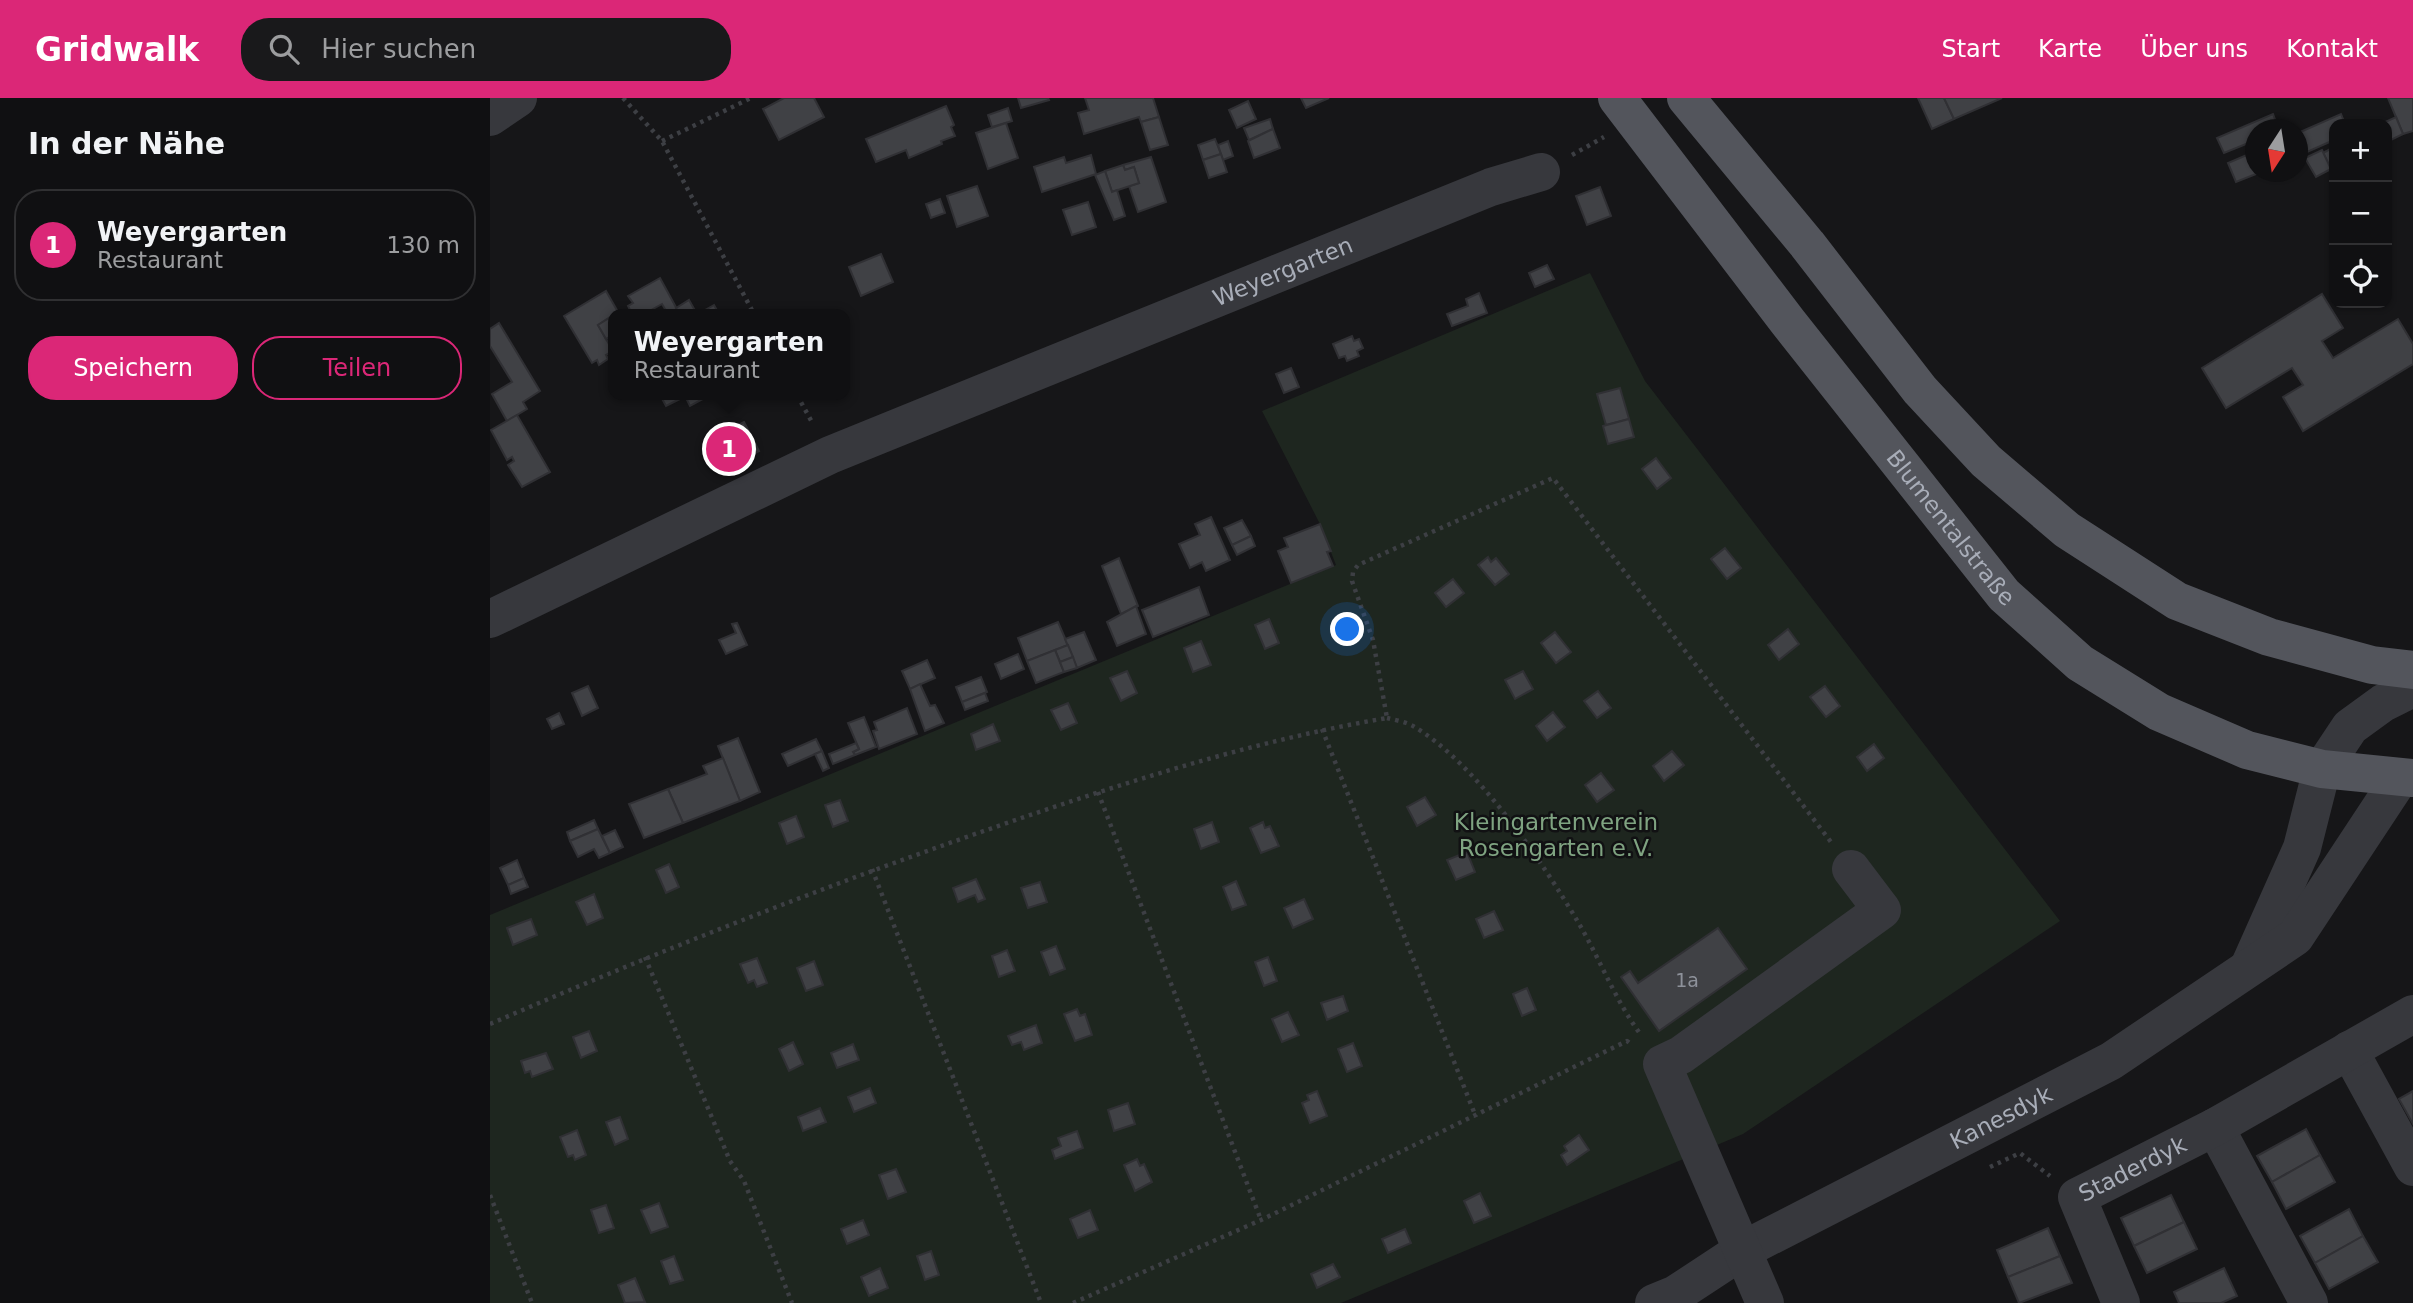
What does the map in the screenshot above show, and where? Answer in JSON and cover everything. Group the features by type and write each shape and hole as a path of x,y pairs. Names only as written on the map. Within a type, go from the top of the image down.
{"main road":[{"path":"1686,98 1807,244 1920,390 1986,461 2067,530 2177,601 2269,637 2372,664 2413,670"},
{"name":"Blumentalstraße","path":"1626,109 1788,323 2004,595 2080,663 2159,712 2248,750 2322,769 2406,778"}],"street":[{"path":"490,117 518,98"},
{"name":"Weyergarten","path":"490,619 830,455 1491,187 1541,172"},
{"name":"Kanesdyk","path":"2249,967 2302,848 2322,769 2350,727 2383,703 2413,688"},
{"name":"Kanesdyk","path":"1654,1303 1676,1294 1743,1250 2111,1061 2215,993 2295,937 2406,778"},
{"path":"1765,1303 1662,1064 1681,1055 1882,910 1851,869"},
{"name":"Staderdyk","path":"2121,1303 2077,1197 2216,1127 2413,1014"},
{"path":"2349,1050 2413,1167"},
{"name":"Staderdyk","path":"2216,1127 2309,1303"}],"path":[{"path":"623,98 662,141 751,309"},
{"path":"662,141 751,98"},
{"path":"1541,172 1626,109"},
{"path":"1387,718 1373,640 1352,581 1353,572 1358,565 1553,478 1851,869"},
{"path":"490,1024 645,957 872,869 1098,792 1322,729 1387,718 1412,725 1458,763 1495,804 1538,860 1578,923 1631,1021 1662,1064"},
{"path":"1322,729 1476,1117"},
{"path":"1098,792 1261,1220"},
{"path":"872,869 1041,1303"},
{"path":"645,957 730,1161 744,1181 792,1303"},
{"path":"1073,1303 1261,1220 1627,1041 1662,1064"},
{"path":"1982,1171 2020,1153 2077,1197"},
{"path":"490,1195 532,1303"}],"green space":[{"name":"Kleingartenverein Rosengarten e.V.","path":"1590,273 1645,381 2060,921 1743,1134 1341,1303 490,1303 490,915 1336,565 1320,524 1262,411"}],"building":[{"path":"784,98 814,98 824,117 779,140 763,109"},
{"path":"1018,98 1048,98 1049,100 1021,108"},
{"path":"1085,98 1153,98 1159,117 1141,122 1139,117 1084,134 1078,113 1089,110"},
{"path":"1301,98 1329,98 1306,108"},
{"path":"1918,98 1944,98 1954,119 1932,129"},
{"path":"1944,98 2002,98 1954,119"},
{"path":"2388,98 2413,98 2413,131 2403,134"},
{"path":"1248,101 1256,119 1237,128 1229,110"},
{"path":"946,106 954,125 951,127 955,136 909,158 906,150 876,162 866,139"},
{"path":"1008,108 1012,121 992,127 988,115"},
{"path":"2273,114 2275,119 2261,119"},
{"path":"2341,114 2343,119 2330,119"},
{"path":"1159,117 1168,145 1150,150 1141,122"},
{"path":"2396,117 2403,134 2392,140 2392,119"},
{"path":"1270,119 1273,129 1249,140 1244,128"},
{"path":"2329,119 2329,142 2308,152 2308,129"},
{"path":"1006,123 1018,158 988,169 976,133"},
{"path":"2245,126 2245,144 2224,153 2217,138"},
{"path":"1273,129 1280,148 1254,158 1248,141"},
{"path":"1215,139 1221,154 1203,160 1198,145"},
{"path":"1228,141 1233,156 1223,160 1218,145"},
{"path":"2322,150 2329,170 2316,177 2308,163 2308,157"},
{"path":"2329,150 2329,165 2323,153"},
{"path":"1221,154 1227,172 1209,178 1203,160"},
{"path":"1091,155 1096,174 1042,192 1034,167 1064,157 1066,163"},
{"path":"2245,156 2245,178 2236,182 2228,163"},
{"path":"1151,157 1166,202 1138,212 1129,186 1139,183 1134,167 1125,170 1123,165"},
{"path":"1123,165 1125,170 1134,167 1139,183 1112,192 1105,171"},
{"path":"1105,171 1112,192 1117,190 1125,216 1114,220 1095,175"},
{"path":"977,186 988,216 957,227 947,196"},
{"path":"1600,187 1611,216 1587,225 1576,196"},
{"path":"940,199 945,213 931,218 926,204"},
{"path":"1088,202 1096,227 1072,235 1063,210"},
{"path":"881,254 893,282 861,296 849,267"},
{"path":"1547,265 1554,279 1535,287 1529,273"},
{"path":"660,278 677,309 665,309 662,304 653,309 630,309 628,306 633,303 628,296"},
{"path":"606,291 616,309 608,309 608,318 598,325 608,342 608,359 599,365 597,360 592,363 564,316"},
{"path":"1479,293 1487,313 1452,326 1447,314 1468,306 1466,299"},
{"path":"2322,294 2343,328 2322,341 2333,358 2398,319 2413,344 2413,364 2303,431 2283,397 2303,385 2292,368 2226,408 2202,368"},
{"path":"689,300 694,309 677,309"},
{"path":"608,319 608,338 606,339 598,325"},
{"path":"499,323 540,391 523,402 527,409 507,421 492,394 512,382 490,346 490,329"},
{"path":"1352,336 1354,341 1359,339 1363,348 1357,351 1359,356 1347,361 1345,356 1339,358 1333,344"},
{"path":"1291,368 1299,387 1284,393 1276,374"},
{"path":"1620,388 1629,419 1606,425 1597,394"},
{"path":"663,400 678,400 666,406"},
{"path":"687,400 701,400 690,406"},
{"path":"517,415 550,472 522,487 508,465 514,461 512,457 507,460 491,430"},
{"path":"1629,419 1634,437 1608,444 1603,426"},
{"path":"744,422 759,451 730,466 714,437"},
{"path":"1656,458 1671,478 1657,489 1642,469"},
{"path":"1211,517 1230,560 1206,571 1202,562 1190,568 1179,544 1200,535 1195,524"},
{"path":"1242,520 1251,536 1232,545 1224,528"},
{"path":"1320,524 1331,551 1327,552 1333,566 1291,583 1278,551 1288,547 1284,538"},
{"path":"1251,536 1255,546 1237,555 1232,545"},
{"path":"1725,548 1741,568 1727,579 1711,559"},
{"path":"1488,557 1491,562 1496,558 1509,574 1495,585 1478,565"},
{"path":"1119,558 1138,606 1121,614 1102,566"},
{"path":"1453,579 1464,593 1446,607 1435,593"},
{"path":"1199,587 1209,615 1153,637 1142,610"},
{"path":"1136,606 1146,634 1117,646 1107,622"},
{"path":"1269,619 1279,643 1265,649 1255,625"},
{"path":"1058,622 1068,645 1027,661 1018,638"},
{"path":"737,623 747,645 726,654 719,640 736,633 732,624"},
{"path":"1788,629 1799,644 1779,660 1768,645"},
{"path":"1084,632 1096,660 1077,668 1065,639"},
{"path":"1555,632 1571,652 1556,663 1541,643"},
{"path":"1201,641 1211,665 1193,672 1184,648"},
{"path":"1068,645 1073,657 1060,662 1055,650"},
{"path":"1055,650 1064,672 1036,683 1027,661"},
{"path":"1018,654 1024,669 1001,679 995,664"},
{"path":"1073,657 1077,668 1064,672 1060,662"},
{"path":"927,660 935,678 910,689 902,671"},
{"path":"1127,671 1137,693 1121,701 1110,678"},
{"path":"1523,671 1533,689 1515,699 1505,680"},
{"path":"981,677 987,692 962,702 956,687"},
{"path":"920,684 930,706 935,705 944,723 925,731 910,689"},
{"path":"588,686 598,708 582,716 572,693"},
{"path":"1825,686 1840,706 1826,717 1810,697"},
{"path":"1598,691 1611,708 1597,718 1584,701"},
{"path":"985,693 988,701 965,710 962,702"},
{"path":"1068,703 1077,723 1061,730 1051,710"},
{"path":"907,708 917,734 879,749 873,731 877,730 874,722"},
{"path":"1553,712 1565,727 1547,741 1536,726"},
{"path":"559,713 564,724 552,729 547,719"},
{"path":"864,717 876,747 855,755 853,752 859,749 848,723"},
{"path":"993,724 1000,741 976,750 971,734"},
{"path":"738,738 760,792 740,801 718,746"},
{"path":"816,739 822,751 788,766 782,754"},
{"path":"856,743 859,749 853,752 855,755 833,764 829,754"},
{"path":"1874,744 1884,758 1867,771 1857,757"},
{"path":"822,751 829,768 823,771 815,754"},
{"path":"1672,751 1684,765 1664,781 1653,766"},
{"path":"723,758 740,801 683,823 668,789 707,774 703,766"},
{"path":"1601,773 1614,790 1597,802 1585,785"},
{"path":"668,789 683,823 644,838 629,804"},
{"path":"1425,797 1436,815 1417,826 1407,807"},
{"path":"840,800 848,821 833,827 825,805"},
{"path":"796,816 804,837 787,844 779,823"},
{"path":"594,820 598,829 570,841 567,832"},
{"path":"1212,822 1219,842 1201,849 1194,829"},
{"path":"1263,822 1265,828 1270,826 1279,846 1261,853 1250,828"},
{"path":"598,829 610,853 599,858 594,849 578,857 570,841"},
{"path":"615,830 623,847 610,853 602,836"},
{"path":"1467,852 1475,872 1456,880 1447,860"},
{"path":"517,860 524,878 508,885 500,868"},
{"path":"669,864 679,887 666,893 656,870"},
{"path":"524,878 528,887 511,894 508,885"},
{"path":"976,879 985,899 978,902 975,895 958,902 953,888"},
{"path":"1236,881 1246,905 1232,910 1223,887"},
{"path":"1040,882 1047,902 1028,908 1021,888"},
{"path":"594,894 603,918 587,925 576,902"},
{"path":"1304,899 1313,919 1293,928 1284,908"},
{"path":"1494,911 1503,930 1484,938 1476,919"},
{"path":"531,919 537,935 513,945 507,928"},
{"path":"1718,928 1747,969 1659,1031 1621,977 1630,971 1638,983"},
{"path":"1056,946 1065,969 1050,975 1041,952"},
{"path":"1007,950 1015,971 999,977 992,956"},
{"path":"1268,957 1277,981 1264,986 1255,962"},
{"path":"757,958 767,983 757,987 754,980 748,983 740,964"},
{"path":"814,961 823,985 806,991 797,968"},
{"path":"1527,988 1536,1010 1522,1016 1513,994"},
{"path":"1343,996 1348,1011 1327,1020 1321,1003"},
{"path":"1077,1009 1080,1016 1085,1014 1092,1035 1075,1041 1064,1014"},
{"path":"1288,1012 1299,1035 1282,1042 1272,1019"},
{"path":"1036,1025 1042,1043 1024,1050 1021,1042 1012,1045 1008,1036"},
{"path":"589,1031 597,1051 581,1058 573,1037"},
{"path":"793,1042 803,1064 789,1071 779,1049"},
{"path":"1353,1043 1362,1066 1347,1072 1338,1049"},
{"path":"853,1044 859,1060 837,1068 831,1053"},
{"path":"546,1053 553,1069 532,1077 530,1071 525,1073 521,1061"},
{"path":"870,1088 876,1103 854,1112 848,1097"},
{"path":"1317,1091 1327,1116 1310,1123 1302,1103 1309,1100 1307,1095"},
{"path":"2413,1091 2413,1124 2399,1099"},
{"path":"1128,1103 1135,1124 1114,1131 1108,1110"},
{"path":"820,1108 826,1122 803,1131 798,1117"},
{"path":"620,1117 628,1139 615,1145 606,1122"},
{"path":"2306,1129 2320,1155 2272,1182 2257,1156"},
{"path":"577,1130 586,1155 575,1160 573,1155 568,1157 560,1137"},
{"path":"1077,1131 1083,1148 1055,1159 1052,1150 1061,1146 1058,1138"},
{"path":"1579,1135 1589,1150 1567,1165 1561,1155 1567,1151 1564,1146"},
{"path":"2320,1155 2335,1182 2286,1209 2272,1182"},
{"path":"1137,1159 1140,1166 1144,1164 1152,1182 1135,1191 1124,1165"},
{"path":"896,1169 906,1192 888,1199 879,1175"},
{"path":"1480,1193 1491,1216 1474,1223 1464,1201"},
{"path":"2171,1195 2184,1222 2134,1246 2121,1218"},
{"path":"659,1203 668,1227 651,1233 641,1210"},
{"path":"606,1205 614,1228 599,1233 591,1210"},
{"path":"2349,1209 2363,1236 2315,1263 2300,1236"},
{"path":"1090,1210 1098,1230 1078,1238 1070,1219"},
{"path":"863,1220 869,1235 847,1244 841,1229"},
{"path":"2184,1222 2197,1249 2147,1273 2134,1246"},
{"path":"2048,1228 2060,1256 2008,1277 1997,1250"},
{"path":"1405,1229 1411,1243 1388,1253 1382,1239"},
{"path":"2363,1236 2378,1262 2329,1289 2315,1263"},
{"path":"931,1251 939,1275 925,1280 917,1256"},
{"path":"674,1256 683,1280 670,1284 661,1261"},
{"path":"2060,1256 2072,1283 2019,1303 2008,1277"},
{"path":"1333,1264 1340,1277 1317,1288 1311,1274"},
{"path":"880,1268 888,1288 869,1296 861,1277"},
{"path":"2224,1268 2237,1296 2221,1303 2179,1303 2174,1292"},
{"path":"635,1278 645,1302 625,1303 618,1285"}],"place":[{"name":"Weyergarten","path":"729,449"}]}
